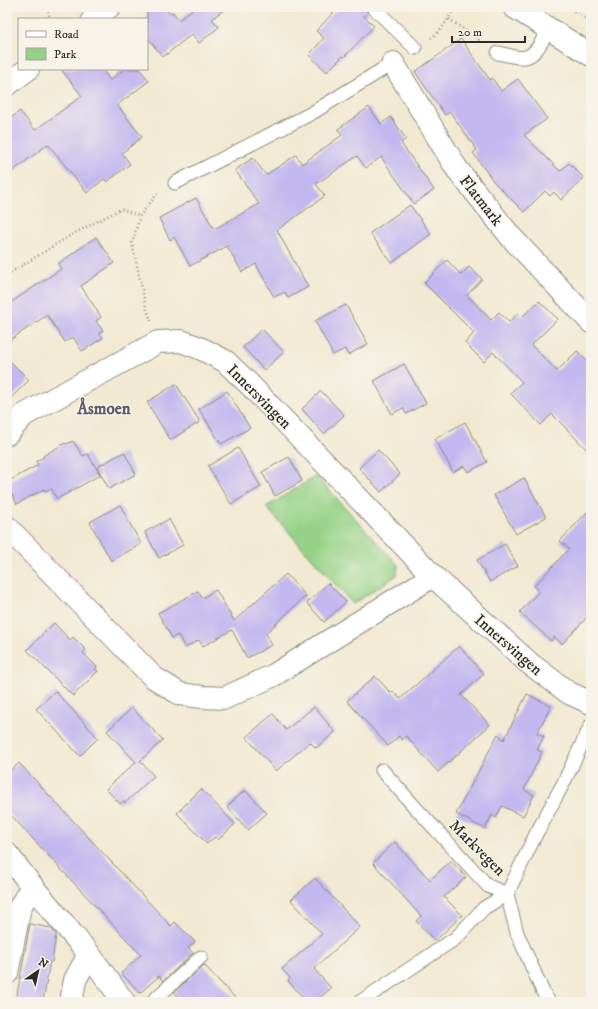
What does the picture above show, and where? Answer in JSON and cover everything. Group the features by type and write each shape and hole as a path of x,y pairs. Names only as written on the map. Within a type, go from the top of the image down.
{"street":[{"path":"94,18 109,7"},
{"path":"514,7 591,54"},
{"name":"Flatmark","path":"393,63 457,169 511,237 591,322"},
{"path":"7,85 27,70"},
{"name":"Innersvingen","path":"7,434 24,415 158,342 181,341 202,349 226,361 434,576 528,663 569,693 591,703"},
{"path":"7,527 153,677 180,694 202,697 225,698 274,675 434,576"},
{"path":"7,854 89,954 124,1002"},
{"path":"7,973 20,907 32,886"},
{"path":"71,1002 75,980 89,954"}],"lane":[{"path":"373,7 415,48"},
{"path":"498,53 524,58 531,55 536,51 549,29"},
{"path":"175,183 312,113 393,63"},
{"path":"360,1002 456,938 484,908 506,894 564,782 587,745 591,724"},
{"name":"Markvegen","path":"382,770 488,886 506,894 517,933 549,1002"},
{"path":"152,1002 201,957"}],"path":[{"path":"47,7 50,18"},
{"path":"567,7 591,22"},
{"path":"449,19 498,53"},
{"path":"158,342 146,307 132,243 140,216 157,194 175,183"},
{"path":"7,274 72,235 120,209 140,216"}],"green space":[{"path":"316,476 398,565 397,575 353,604 266,507"}],"building":[{"path":"147,7 164,7 170,14 173,12 179,20 195,7 227,7 212,19 219,27 199,43 192,34 163,57 148,38"},
{"path":"339,7 365,7 365,10 368,13 364,16 374,26 327,72 309,55 324,38 316,31"},
{"path":"461,39 490,80 492,78 501,91 518,79 547,119 524,135 560,171 569,163 584,178 561,200 554,192 550,196 545,191 524,212 494,182 473,153 477,150 450,112 445,115 415,72"},
{"path":"62,70 103,70 110,80 123,70 141,70 149,81 117,105 142,137 122,153 130,164 107,182 104,179 87,193 48,144 7,176 7,121 20,111 35,130 82,96"},
{"path":"369,107 381,124 391,117 406,139 401,143 434,190 414,204 381,157 366,168 357,156 316,184 325,196 277,230 308,287 288,298 285,292 274,297 256,264 242,272 227,246 190,266 174,237 170,240 159,218 196,198 214,229 259,204 235,170 253,158 266,175 296,155 302,164 342,135 338,129"},
{"path":"410,205 431,234 392,263 370,233"},
{"path":"96,237 114,263 81,286 101,317 96,321 103,331 99,333 103,338 82,351 73,337 65,342 47,315 7,342 7,305 61,269 58,264"},
{"path":"447,260 461,275 469,267 482,279 467,295 491,320 499,312 509,322 518,313 522,317 539,301 558,319 531,345 557,371 577,351 591,365 591,454 552,414 541,425 510,393 522,382 493,352 484,362 465,343 474,333 424,283"},
{"path":"346,305 368,344 348,355 345,349 333,355 315,321"},
{"path":"262,329 284,352 264,370 243,347"},
{"path":"7,358 29,380 7,402"},
{"path":"404,364 426,403 406,414 403,408 392,414 374,381"},
{"path":"176,384 200,422 170,440 147,402"},
{"path":"227,391 250,428 221,444 199,409"},
{"path":"321,391 344,415 324,434 302,409"},
{"path":"465,422 487,462 468,472 464,466 453,472 435,439"},
{"path":"73,441 83,456 88,454 100,475 57,499 51,488 46,491 44,489 17,504 7,485 7,482 38,465 36,461 44,457 43,456 65,443 66,444"},
{"path":"238,448 261,487 231,504 208,466"},
{"path":"378,450 400,474 381,492 359,468"},
{"path":"124,452 136,474 109,489 97,467"},
{"path":"289,457 302,481 275,496 262,472"},
{"path":"524,478 546,517 516,534 494,495"},
{"path":"120,505 141,544 111,561 90,522"},
{"path":"591,508 591,613 562,644 554,637 551,641 520,612 539,591 534,586 569,549 560,541"},
{"path":"169,519 183,545 159,558 145,532"},
{"path":"505,544 518,566 490,582 477,560"},
{"path":"286,574 306,596 266,633 272,645 247,658 232,630 203,646 199,640 185,648 178,635 172,638 158,613 198,591 202,598 216,590 234,621"},
{"path":"328,583 346,602 324,622 307,603"},
{"path":"54,623 70,640 73,637 86,650 83,653 97,667 95,669 98,671 73,696 27,650"},
{"path":"459,646 484,674 461,695 490,725 438,772 406,736 402,740 399,736 388,746 347,701 375,676 391,693 393,691 400,699"},
{"path":"55,691 98,738 80,756 36,709"},
{"path":"527,694 551,706 537,733 544,736 537,750 542,752 524,790 534,795 523,816 502,806 496,818 492,815 485,829 456,814 498,734 504,740"},
{"path":"314,707 335,732 316,748 310,742 276,771 246,737 273,714 286,730"},
{"path":"132,708 163,740 140,761 154,776 125,803 124,801 120,804 106,789 136,762 107,731"},
{"path":"19,763 171,926 175,922 195,942 188,948 193,953 163,981 159,976 140,993 121,973 141,955 7,811 7,774"},
{"path":"201,789 235,824 218,840 215,837 207,844 177,813"},
{"path":"245,790 267,813 248,830 227,807"},
{"path":"395,842 430,880 451,861 466,877 444,897 462,915 435,941 416,921 421,916 373,863"},
{"path":"315,878 360,927 314,969 331,988 315,1002 307,1002 288,981 290,978 282,969 322,934 291,900"},
{"path":"30,924 51,928 56,935 52,962 50,961 43,1002 16,1000"},
{"path":"204,965 239,1002 183,1002 174,992"}],"district":[{"name":"Åsmoen","path":"104,408"}]}
